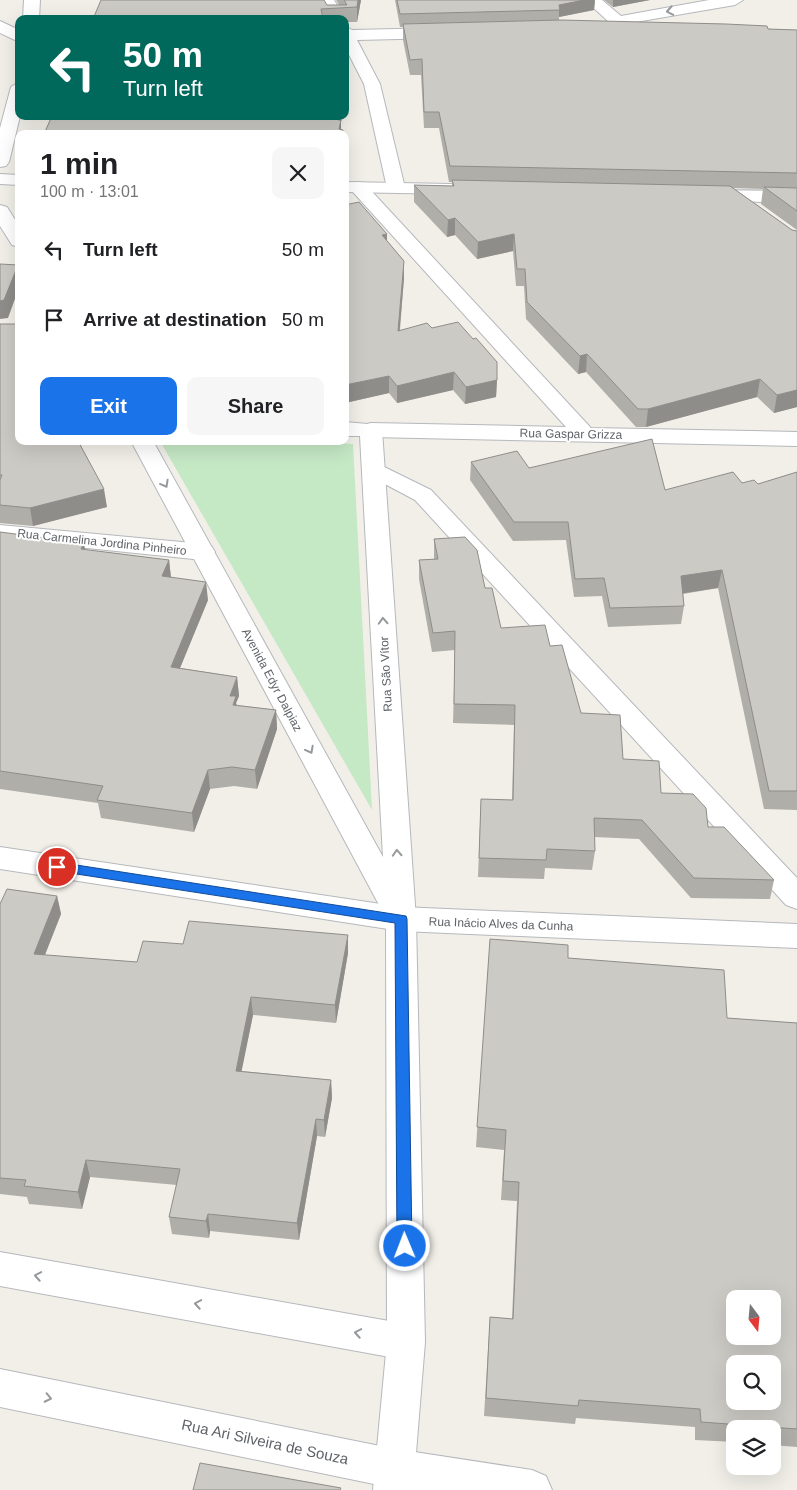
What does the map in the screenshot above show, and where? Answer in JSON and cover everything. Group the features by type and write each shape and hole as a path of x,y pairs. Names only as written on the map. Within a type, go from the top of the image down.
{"street":[{"path":"31,15 32,0"},
{"path":"326,0 335,15"},
{"path":"593,0 616,25 664,29"},
{"path":"616,25 735,0"},
{"path":"0,26 15,35"},
{"path":"349,33 457,32"},
{"path":"349,39 372,84 396,188"},
{"path":"0,162 15,103"},
{"path":"0,179 15,180"},
{"path":"351,187 466,190"},
{"path":"351,187 584,434"},
{"path":"695,196 797,197"},
{"path":"735,197 758,213"},
{"path":"0,211 15,235"},
{"name":"Rua Gaspar Grizza","path":"349,429 584,434 793,442"},
{"name":"Rua São Vítor","path":"371,430 401,919 406,1342 394,1479"},
{"name":"Avenida Edyr Dalpiaz","path":"144,445 401,919"},
{"path":"374,469 423,495 797,897"},
{"name":"Rua Carmelina Jordina Pinheiro","path":"0,532 203,552"},
{"name":"Rua Inácio Alves da Cunha","path":"0,858 401,919 797,936"},
{"path":"0,1269 406,1342"},
{"name":"Rua Ari Silveira de Souza","path":"0,1388 394,1479 532,1490"}],"green space":[{"path":"353,444 372,810 162,445"}],"building":[{"path":"101,0 324,0 327,5 347,5 344,0 358,0 357,7 321,9 322,15 95,15"},
{"path":"397,0 584,0 559,5 560,10 400,14"},
{"path":"561,20 726,24 797,30 797,173 450,166 439,112 424,112 422,59 410,60 403,24"},
{"path":"50,120 341,120 339,129 343,130 46,130"},
{"path":"452,180 730,186 792,230 797,231 797,390 777,395 760,379 648,409 638,409 587,354 580,356 527,302 525,269 517,269 514,234 478,242 455,218 448,220 414,185 454,186"},
{"path":"764,187 797,188 797,211"},
{"path":"359,202 387,234 382,235 404,261 398,331 427,323 432,328 458,322 473,339 476,338 497,362 497,380 466,387 454,372 397,386 389,376 349,384 349,204"},
{"path":"0,264 15,265 15,272 4,300 0,301"},
{"path":"0,324 15,324 15,445 80,445 104,489 30,508 0,505 0,480 2,475 0,475"},
{"path":"652,439 665,490 733,472 742,483 754,480 758,484 797,472 797,791 769,791 722,570 681,576 684,606 610,608 604,578 575,579 568,522 514,522 471,462 517,451 529,468"},
{"path":"0,532 84,543 81,549 169,560 162,576 206,582 171,667 237,677 230,696 236,696 233,705 276,710 255,770 232,767 208,770 192,813 97,800 103,786 0,771"},
{"path":"465,537 477,550 485,588 492,588 501,628 545,625 550,646 562,645 581,713 620,715 623,759 659,761 661,793 693,794 706,808 708,827 724,827 774,880 694,878 642,820 594,818 595,851 547,849 546,860 479,858 481,799 513,800 515,705 454,704 455,631 433,633 419,560 438,559 434,539"},
{"path":"7,889 57,896 34,954 137,962 143,941 183,944 189,921 348,935 335,1005 251,997 236,1071 331,1080 324,1120 316,1119 297,1223 208,1214 206,1221 169,1217 180,1169 86,1160 78,1192 24,1186 26,1180 0,1178 0,904"},
{"path":"490,939 568,945 568,958 724,970 727,1018 797,1023 797,1429 781,1428 781,1420 726,1420 726,1424 701,1422 700,1409 579,1400 578,1406 486,1398 490,1317 513,1319 519,1182 503,1181 506,1130 477,1127"},
{"path":"200,1463 341,1488 340,1490 193,1490"}],"route":[{"path":"57,867 401,919 405,1246"}]}
